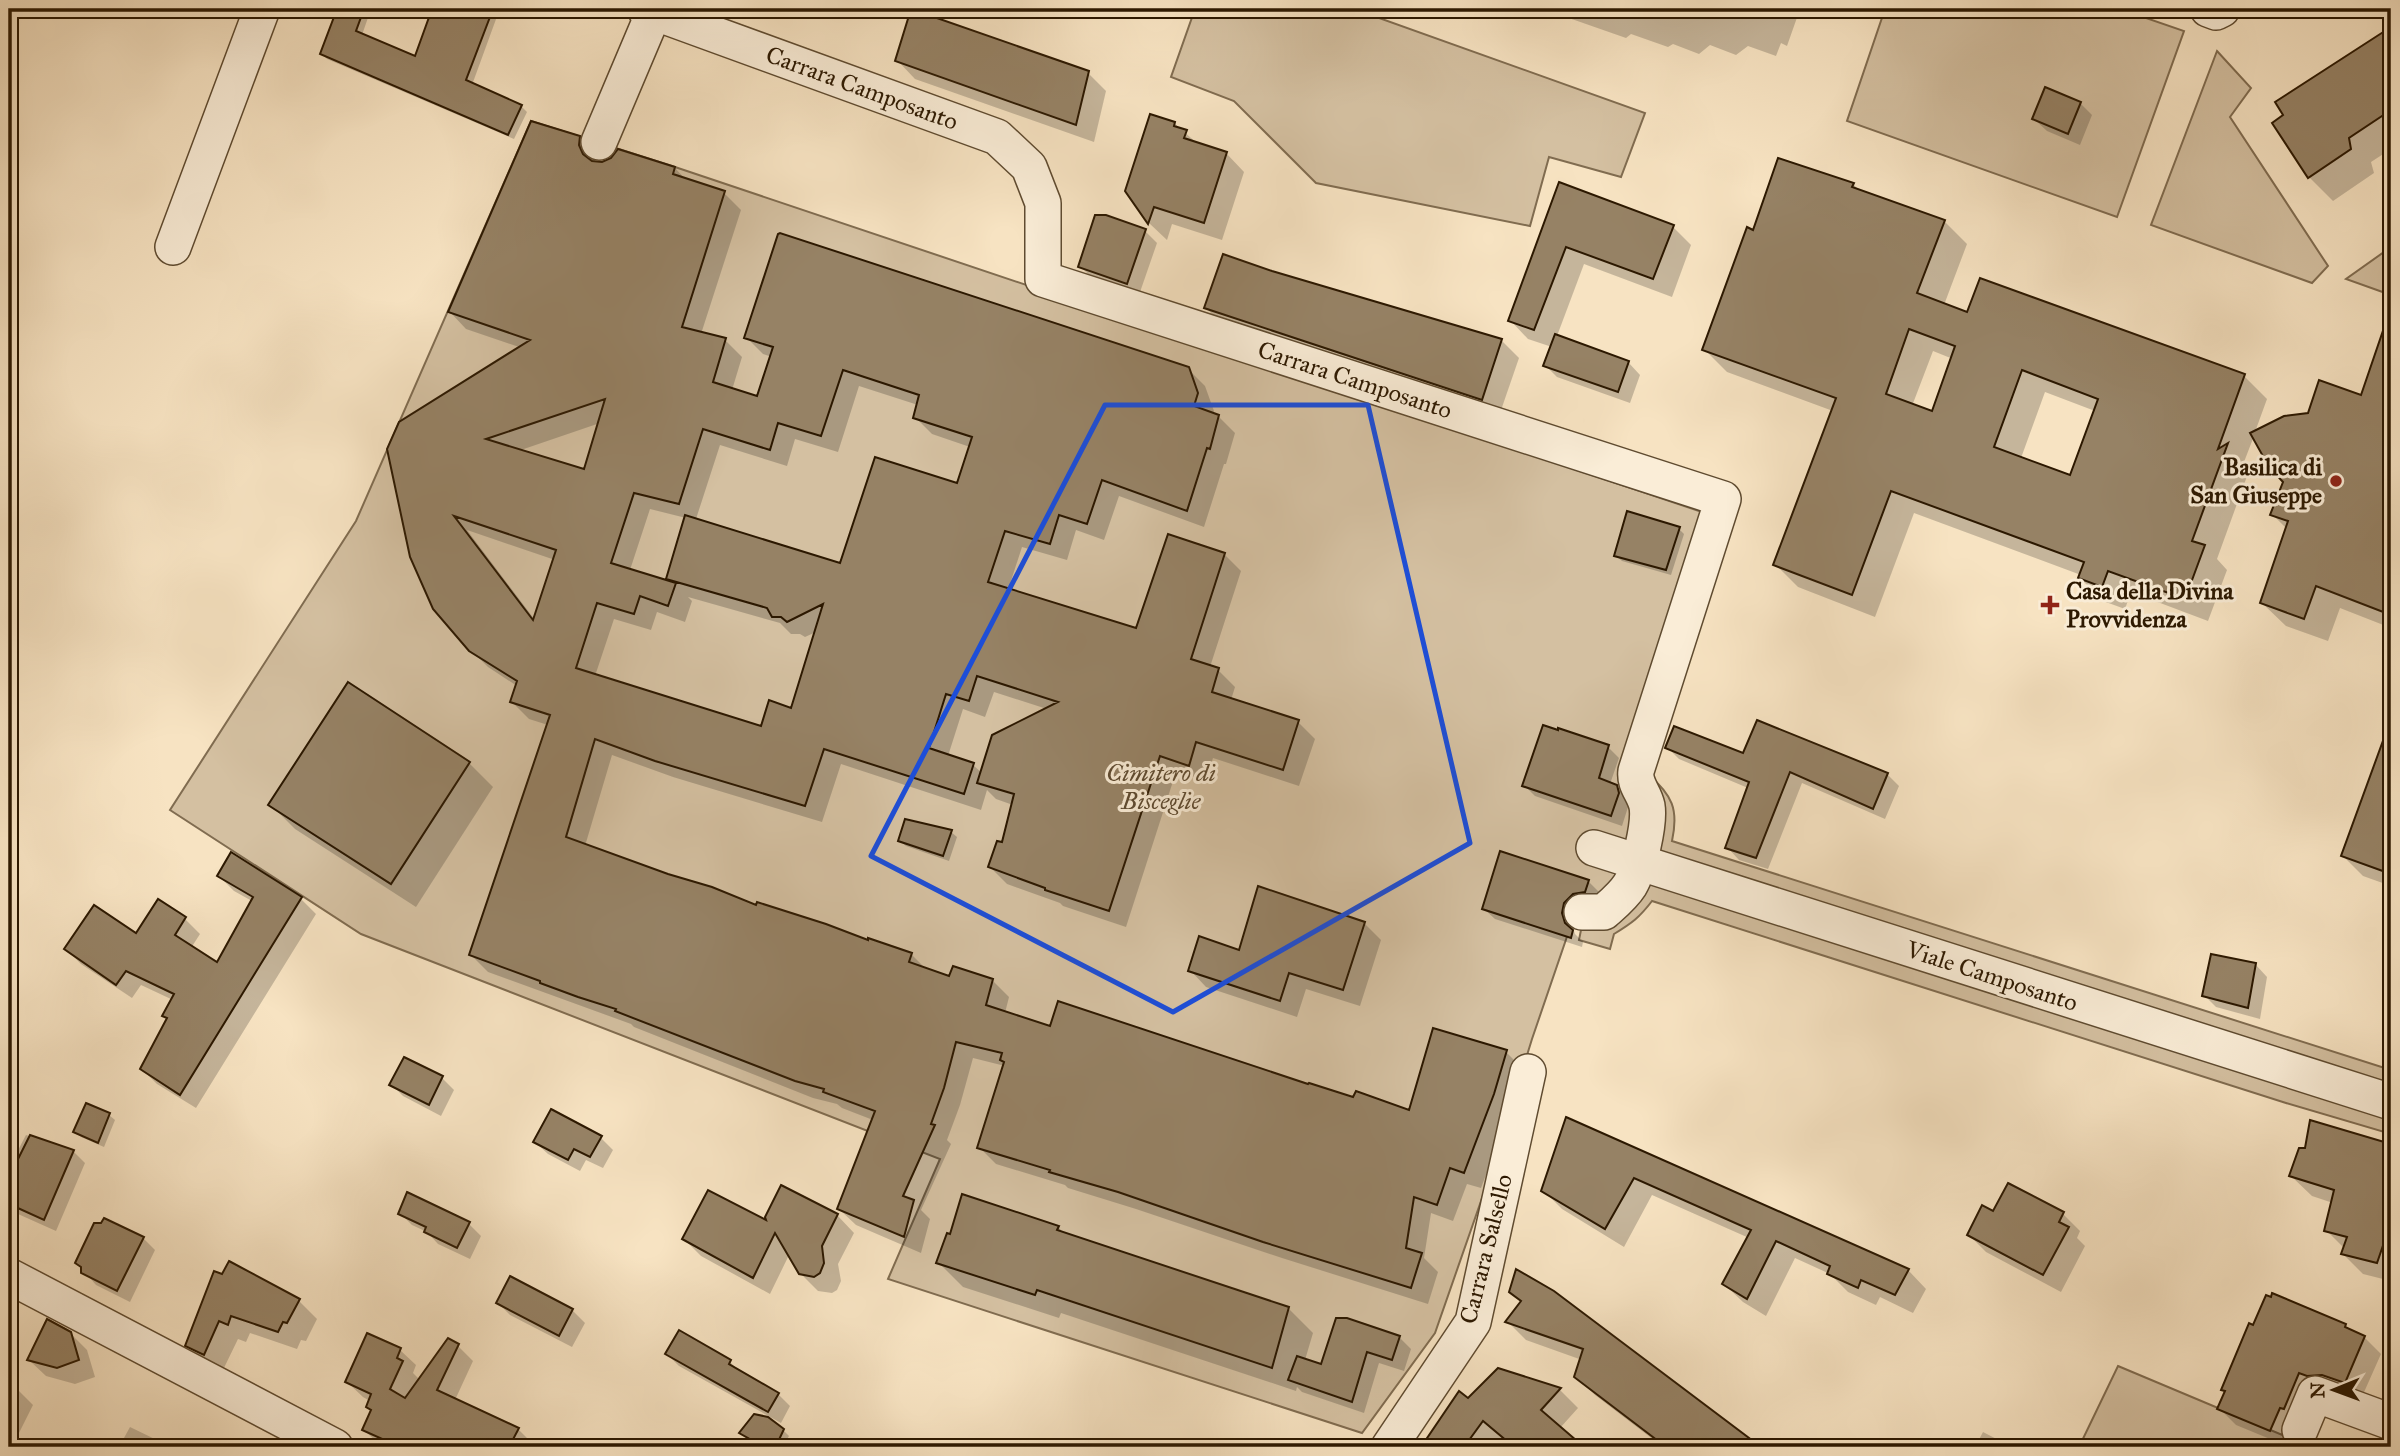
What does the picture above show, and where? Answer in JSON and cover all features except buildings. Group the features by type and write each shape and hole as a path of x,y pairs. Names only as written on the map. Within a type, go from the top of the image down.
{"street":[{"path":"173,247 262,9"},
{"path":"2208,9 2216,12 2222,9"},
{"name":"Carrara Camposanto","path":"599,142 650,10 997,137 1029,167 1043,203 1043,279 1723,499 1636,771 1634,780 1646,803 1649,823 1632,881 1622,896 1604,912 1582,912"},
{"name":"Viale Camposanto","path":"1594,848 2391,1102"},
{"name":"Carrara Salsello","path":"1389,1447 1473,1322 1528,1072"},
{"path":"9,1276 335,1447"},
{"path":"2300,1430 2315,1394 2391,1422"}],"highlighted area":[{"path":"1105,405 1368,405 1470,843 1173,1012 871,856"}],"green space":[{"path":"1195,9 1354,9 1645,113 1621,177 1549,157 1530,226 1316,183 1234,101 1171,77"},
{"path":"1885,9 2120,9 2184,31 2117,217 1847,121"},
{"path":"2217,51 2251,88 2230,117 2328,266 2312,283 2151,225"},
{"name":"Cimitero di Bisceglie","path":"531,121 1705,513 1648,774 1672,803 1675,820 1672,841 2391,1070 2391,1134 1652,901 1635,920 1614,934 1610,949 1579,940 1582,925 1572,922 1488,1181 1435,1333 1362,1433 888,1279 940,1159 361,934 170,810 356,521"},
{"path":"2391,247 2391,295 2346,279"},
{"path":"2118,1366 2311,1447 2079,1447"}],"place":[{"name":"Basilica di San Giuseppe","path":"2336,481"},
{"name":"Casa della Divina Provvidenza","path":"2050,605"}]}
